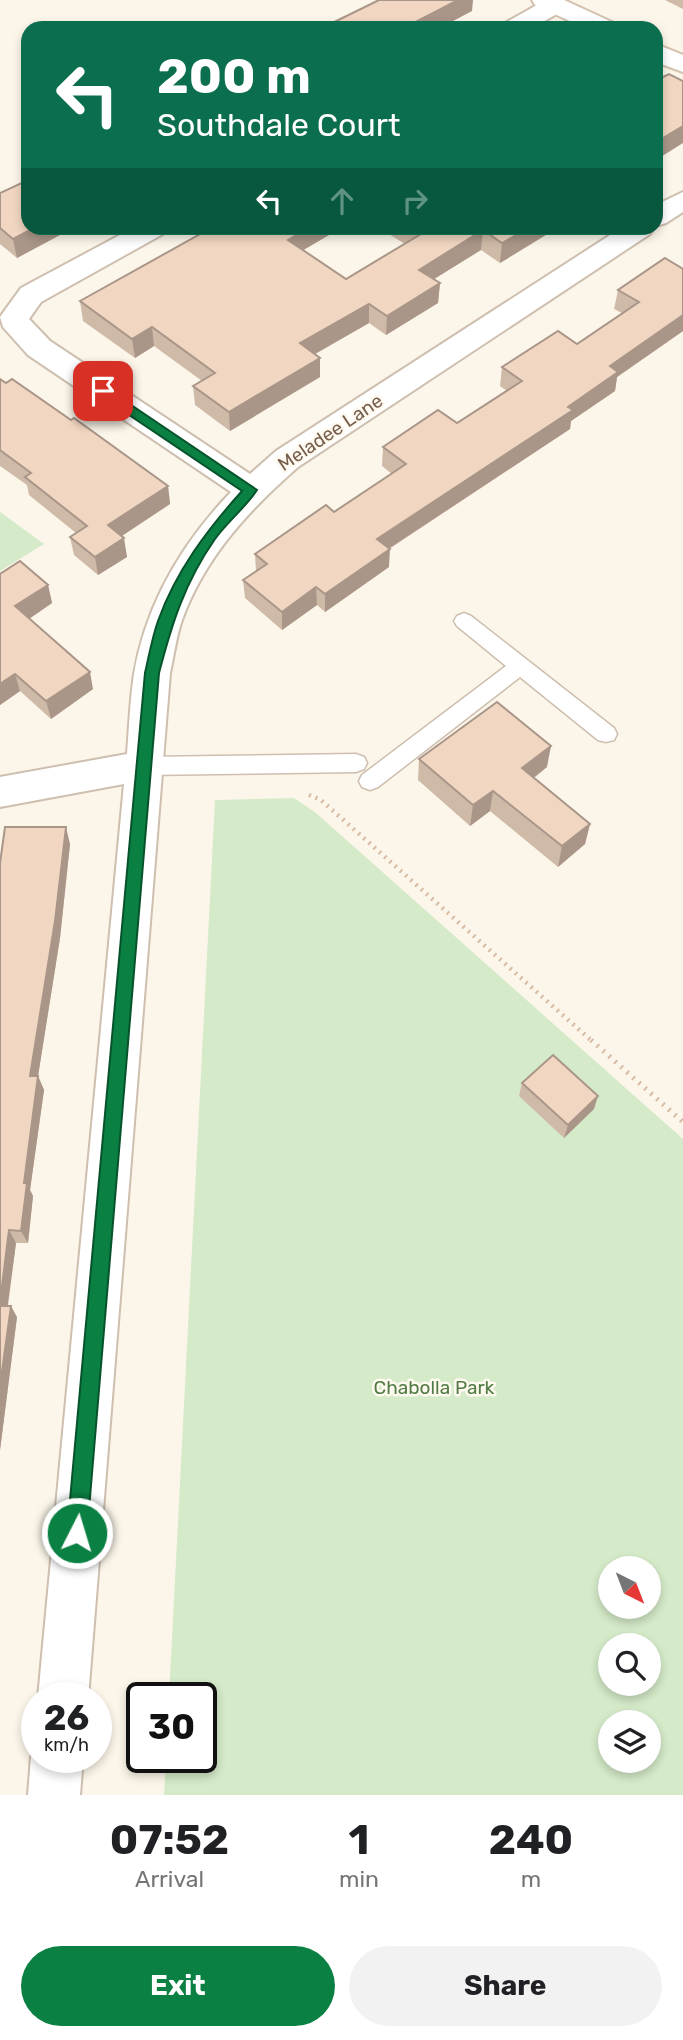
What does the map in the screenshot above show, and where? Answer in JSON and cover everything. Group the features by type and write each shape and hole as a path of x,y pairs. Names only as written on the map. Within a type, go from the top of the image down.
{"street":[{"path":"524,21 549,3 589,21"},
{"path":"663,55 683,64"},
{"path":"663,213 683,200"},
{"path":"140,235 31,295 13,320 39,348 250,490"},
{"name":"Meladee Lane","path":"64,1682 152,673 165,621 184,579 211,534 250,490 287,459 629,235"},
{"path":"0,792 144,766"},
{"path":"54,1795 56,1773"}],"lane":[{"path":"464,621 606,734"},
{"path":"370,781 521,665"},
{"path":"144,766 356,763"}],"path":[{"path":"300,792 321,800 683,1122"}],"green space":[{"path":"0,512 44,544 0,571"},
{"name":"Chabolla Park","path":"294,798 316,813 683,1139 683,1795 164,1795 165,1773 217,1773 217,1682 170,1682 215,800"}],"building":[{"path":"379,0 458,0 418,21 336,21"},
{"path":"669,74 683,81 683,126 663,138 663,77"},
{"path":"21,183 21,235 13,239 0,228 0,193"},
{"path":"198,235 296,235 288,240 346,279 419,235 475,235 419,270 440,283 387,316 369,304 300,343 320,358 229,412 193,386 215,373 152,327 132,339 80,301"},
{"path":"490,235 516,235 502,243"},
{"path":"665,258 683,269 683,315 610,366 618,372 568,407 573,410 377,539 390,549 325,594 316,587 282,612 243,580 267,564 255,554 326,505 334,512 406,464 383,447 438,410 457,423 522,381 502,367 558,331 577,344 639,302 618,290"},
{"path":"0,379 6,383 12,379 71,420 74,418 168,486 108,525 124,538 95,557 70,537 87,526 25,477 31,473 0,450"},
{"path":"20,561 48,585 15,606 90,672 46,701 15,674 0,684 0,574"},
{"path":"497,702 551,746 522,768 590,824 562,846 493,791 473,805 419,759"},
{"path":"5,827 66,827 55,921 30,1076 38,1076 24,1183 27,1183 21,1231 9,1230 0,1302 0,863"},
{"path":"553,1055 598,1096 568,1125 522,1083"},
{"path":"0,1306 11,1306 0,1386"}],"route":[{"path":"77,1533 152,673 165,621 184,579 211,534 250,490 103,391"}]}
